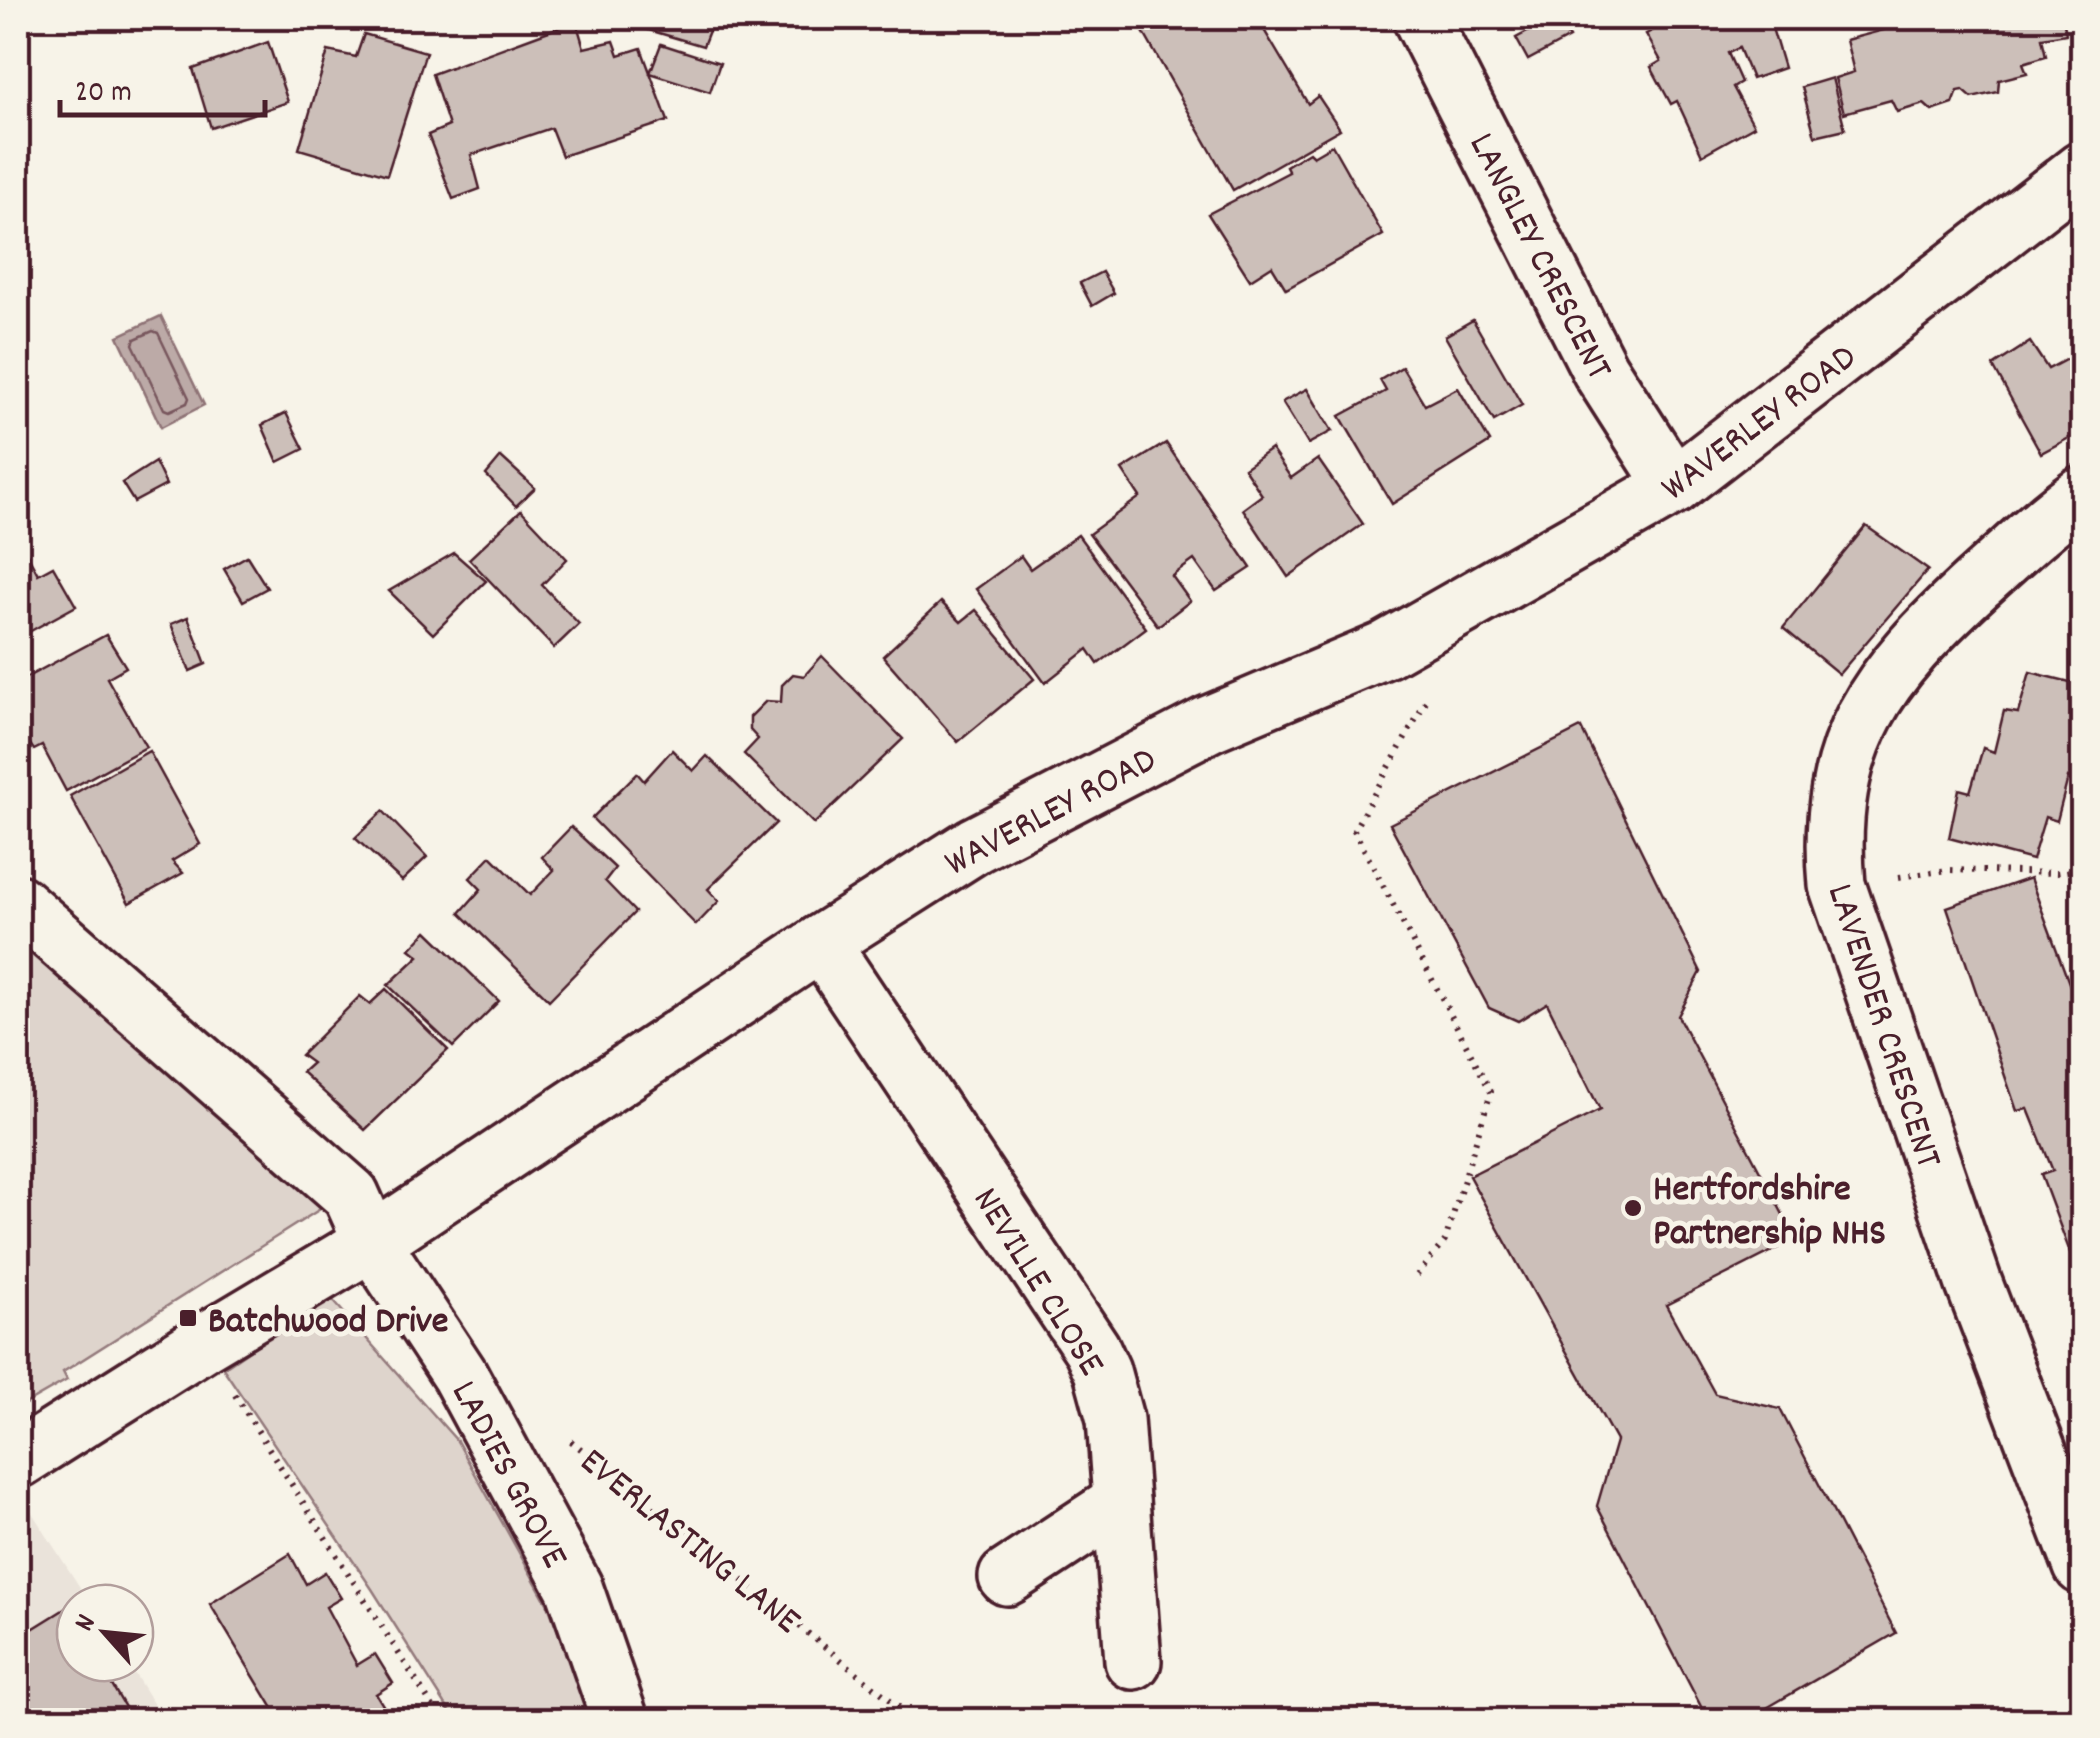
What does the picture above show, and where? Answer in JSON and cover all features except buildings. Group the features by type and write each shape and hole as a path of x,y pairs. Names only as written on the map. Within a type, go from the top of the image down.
{"street":[{"name":"LANGLEY CRESCENT","path":"1422,18 1600,370 1674,486"},
{"name":"WAVERLEY ROAD","path":"18,1460 372,1242 975,844 1208,724 1385,650 1674,486 2082,170"},
{"name":"LAVENDER CRESCENT","path":"2082,494 2049,518 1919,637 1879,688 1856,731 1839,787 1832,836 1836,885 1974,1284 2082,1566"},
{"path":"18,903 351,1195 372,1242"},
{"name":"NEVILLE CLOSE","path":"821,943 1092,1349 1116,1419 1133,1661"},
{"name":"LADIES GROVE","path":"372,1242 459,1374 574,1587 620,1720"},
{"path":"1007,1577 1121,1502"}],"path":[{"path":"1417,1275 1444,1242 1491,1092 1354,830 1428,697"},
{"path":"1836,885 1948,870 2082,870"},
{"path":"203,1343 441,1720"},
{"name":"EVERLASTING LANE","path":"564,1435 915,1720"}],"shaded area":[{"path":"18,912 328,1204 63,1372 67,1380 18,1408"},
{"path":"329,1296 457,1441 548,1605 591,1720 455,1720 223,1368"},
{"path":"18,1491 77,1583 55,1583 55,1683 140,1683 162,1718 18,1720"}],"water":[{"path":"161,316 204,405 161,427 118,336"}],"place":[{"name":"Hertfordshire Partnership NHS","path":"1633,1208"},
{"name":"Batchwood Drive","path":"188,1318"}]}
